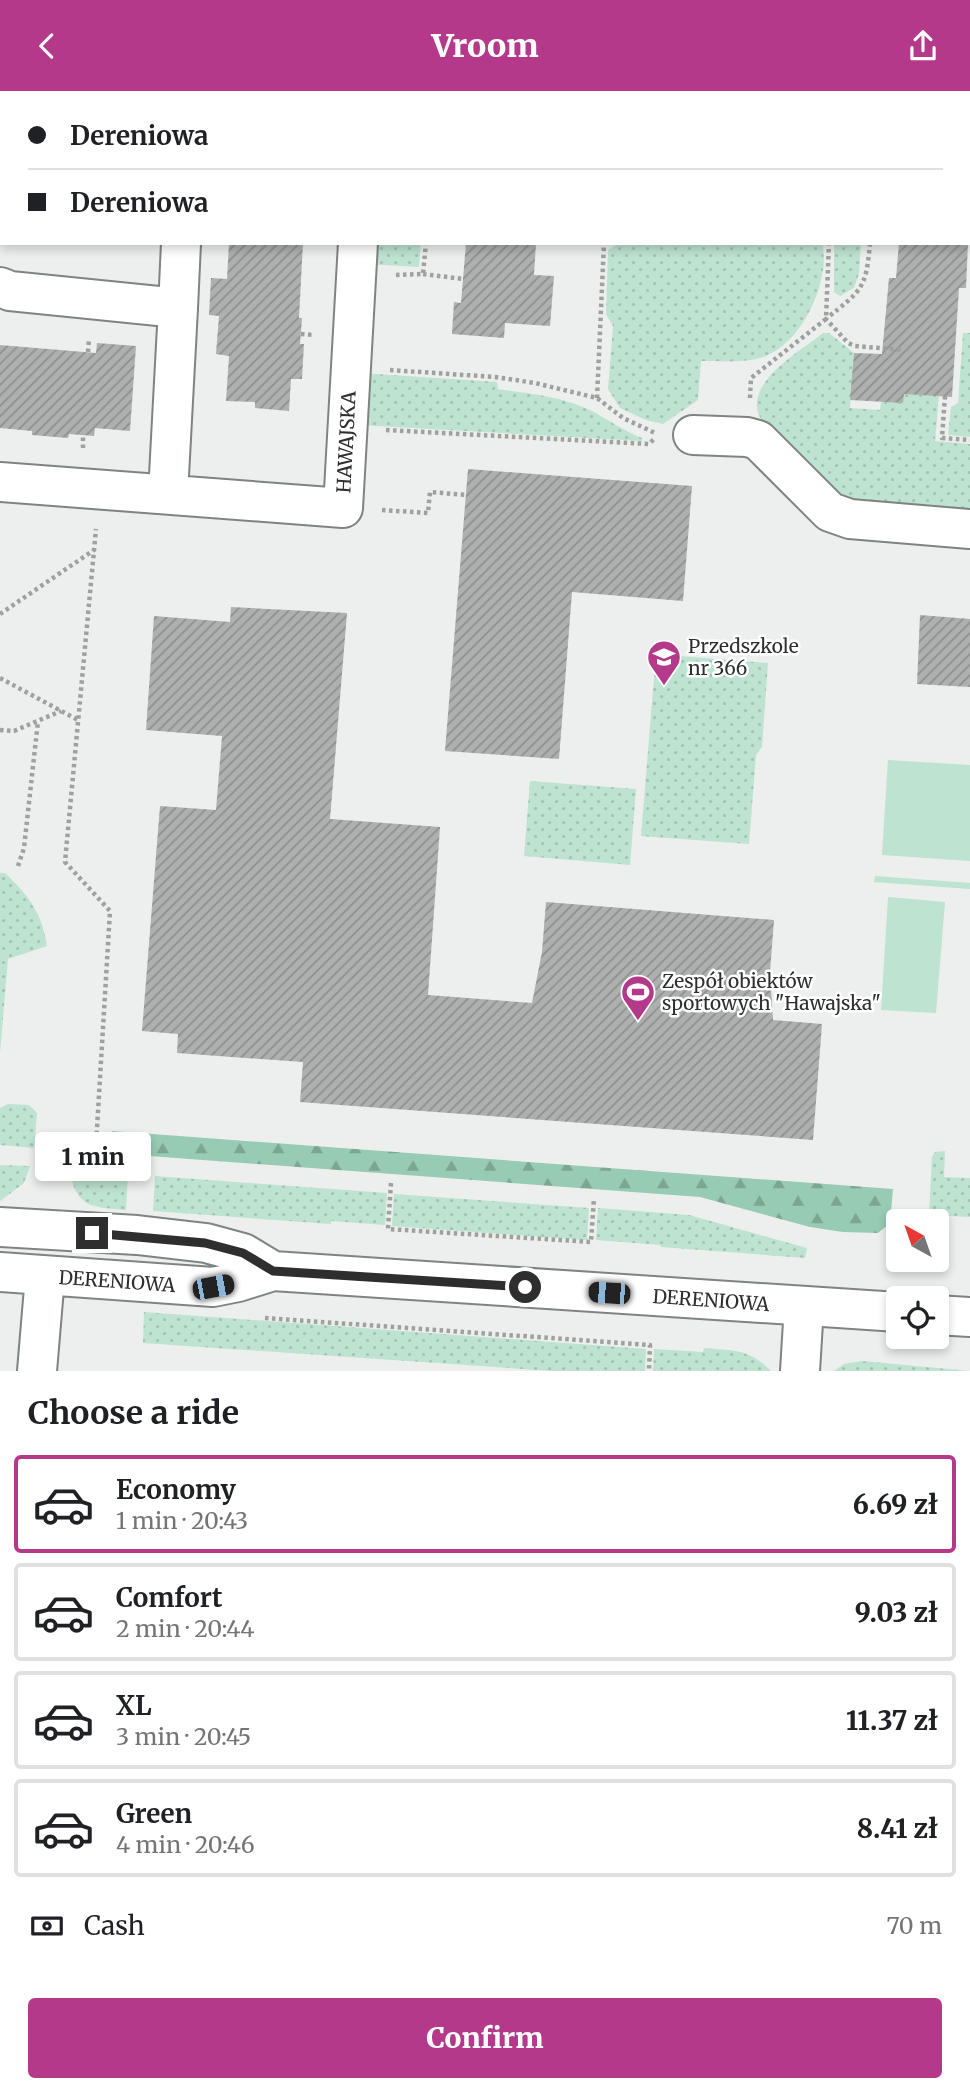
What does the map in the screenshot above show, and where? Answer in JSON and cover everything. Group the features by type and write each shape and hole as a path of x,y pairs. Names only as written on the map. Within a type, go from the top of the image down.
{"street":[{"path":"168,494 181,245"},
{"name":"HAWAJSKA","path":"0,482 343,508 358,245"},
{"path":"0,287 10,291 178,308"},
{"path":"693,435 747,437 758,440 830,512 850,519 970,529"},
{"name":"DERENIOWA","path":"0,1227 137,1235 205,1243 243,1253 273,1271"},
{"name":"DERENIOWA","path":"0,1272 213,1287 273,1271 886,1311"},
{"path":"37,1371 45,1276"},
{"path":"800,1371 804,1306"},
{"path":"949,1316 970,1317"}],"path":[{"path":"423,274 426,245"},
{"path":"597,398 604,245"},
{"path":"829,245 826,319 848,343 855,346 903,351"},
{"path":"747,437 751,378 860,291 867,274 870,245"},
{"path":"404,275 423,274 463,279"},
{"path":"346,427 649,444 659,435 623,418 597,398 536,383 495,377 350,367"},
{"path":"945,396 942,438 970,440"},
{"path":"94,1161 110,911 65,862 99,490"},
{"path":"343,508 428,513 430,492 466,495"},
{"path":"0,614 94,549"},
{"path":"0,678 78,720"},
{"path":"0,730 14,731 61,711"},
{"path":"18,866 24,848 38,721"},
{"path":"391,1184 388,1229 591,1242 594,1198"},
{"path":"255,1317 650,1345 649,1371"}],"green space":[{"path":"369,245 421,245 419,267 367,264"},
{"path":"616,245 823,245 824,267 810,310 803,323 784,345 773,353 753,360 701,361 698,400 663,424 646,420 620,408 608,389 613,326 606,314 608,250"},
{"path":"834,245 861,245 859,274 854,288 840,296 834,292"},
{"path":"823,333 829,333 854,353 850,408 880,410 881,402 904,390 926,391 926,395 939,396 935,441 970,444 970,517 836,505 764,424 757,410 758,397 764,384 786,361"},
{"path":"963,333 970,333 970,437 948,435 951,407 958,403"},
{"path":"361,373 497,382 498,389 571,402 642,438 642,441 360,425"},
{"path":"656,654 768,663 762,747 756,755 749,844 641,836"},
{"path":"888,760 970,765 970,861 882,855"},
{"path":"530,781 636,789 630,865 524,856"},
{"path":"0,873 5,873 28,898 42,924 47,946 8,959 0,1053"},
{"path":"875,876 970,883 970,889 874,882"},
{"path":"888,897 945,902 936,1013 881,1010"},
{"path":"8,1104 29,1105 37,1113 34,1148 0,1145 0,1108"},
{"path":"112,1131 893,1189 891,1209 886,1209 886,1226 878,1233 843,1232 810,1227 700,1197 110,1153"},
{"path":"945,1151 944,1177 970,1178 970,1217 949,1216 949,1209 929,1209 932,1157 935,1152"},
{"path":"0,1165 30,1166 24,1183 0,1201"},
{"path":"70,1171 128,1174 126,1210 88,1204 77,1193"},
{"path":"155,1176 387,1193 385,1225 331,1221 331,1224 153,1211"},
{"path":"394,1194 589,1208 587,1240 392,1226"},
{"path":"598,1208 689,1215 807,1248 805,1258 596,1240"},
{"path":"144,1312 646,1349 645,1371 552,1371 143,1343"},
{"path":"704,1348 748,1354 771,1371 653,1371 654,1349 703,1352"},
{"path":"862,1361 970,1371 834,1371 844,1364"}],"building":[{"path":"229,245 303,245 299,318 302,318 300,344 304,344 302,379 291,379 289,411 255,408 255,402 226,401 229,356 216,354 219,316 209,315 211,278 227,279"},
{"path":"466,245 536,245 534,275 554,276 550,326 505,323 504,338 452,334 454,302 461,303"},
{"path":"899,245 968,245 966,288 959,288 952,397 904,394 903,403 850,400 854,353 882,354 889,278 896,278"},
{"path":"97,343 136,346 130,431 95,428 94,436 69,434 68,438 32,435 32,431 0,428 0,345 96,353"},
{"path":"468,469 692,486 683,601 572,592 559,759 445,751"},
{"path":"231,607 347,613 330,819 440,827 428,995 532,1003 542,952 546,902 774,920 770,972 773,1020 822,1024 813,1140 300,1102 303,1062 177,1053 178,1034 142,1031 160,806 216,810 222,736 146,730 154,616 230,622"},
{"path":"920,615 970,619 970,687 917,684"}],"place":[{"name":"Przedszkole nr 366","path":"664,687"},
{"name":"Zespół obiektów sportowych \"Hawajska\"","path":"638,1022"}],"route":[{"path":"92,1233 205,1243 243,1253 273,1271 525,1287"}]}
